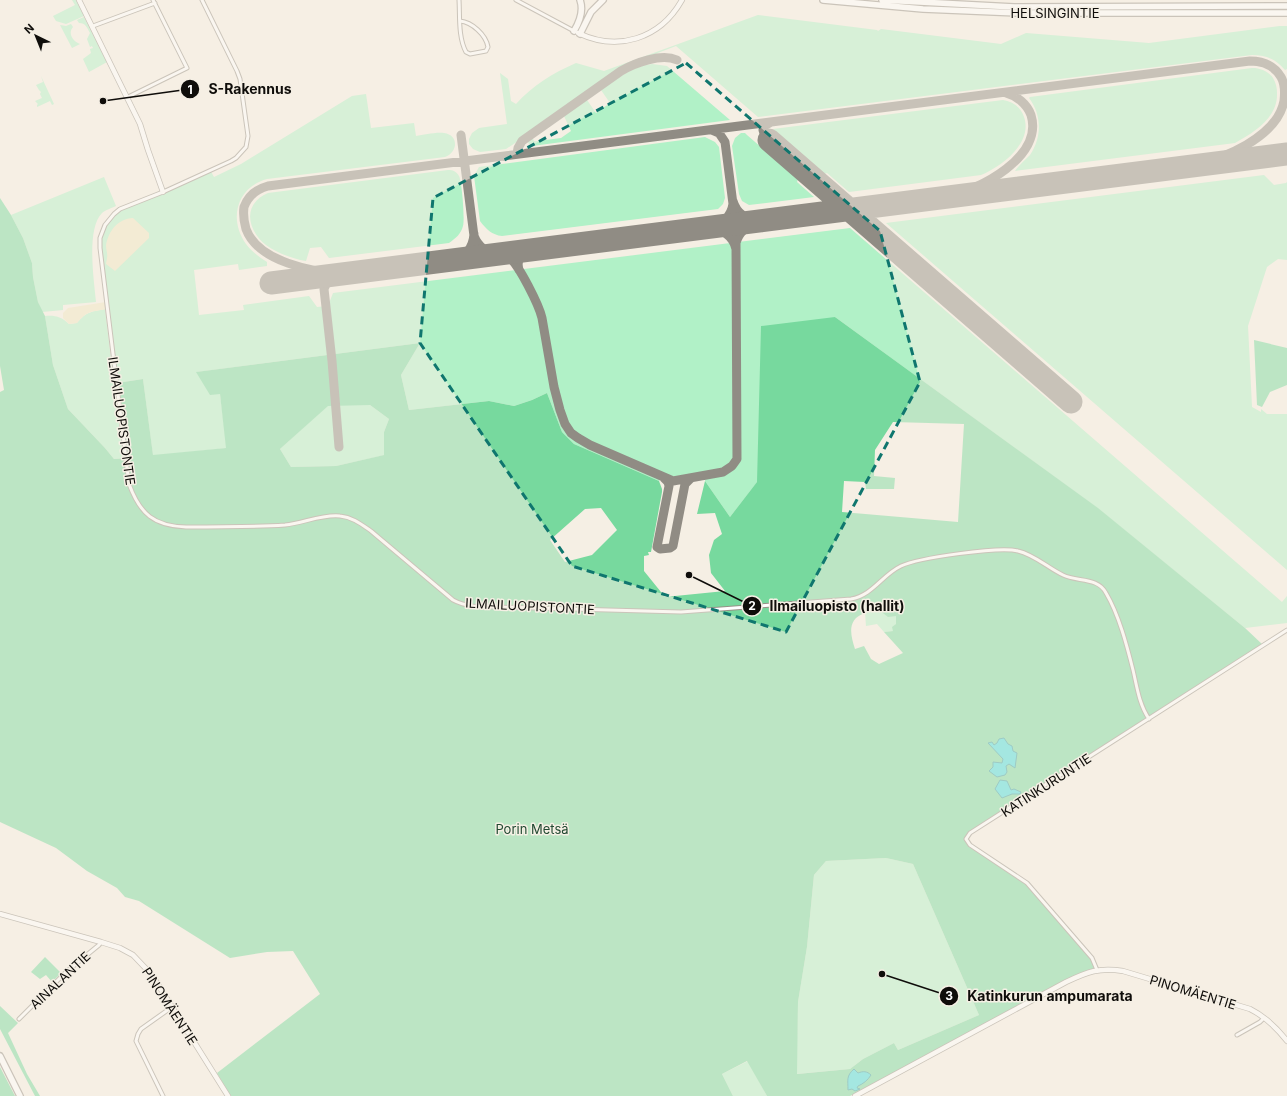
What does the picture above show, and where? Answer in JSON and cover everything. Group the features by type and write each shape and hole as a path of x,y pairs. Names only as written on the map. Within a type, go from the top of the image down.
{"highway":[{"path":"574,31 581,17 582,6 580,0"},
{"path":"580,34 591,12 603,0"},
{"name":"HELSINGINTIE","path":"823,0 923,9 1020,14 1287,13"},
{"name":"HELSINGINTIE","path":"882,0 984,6 1287,6"},
{"path":"931,0 984,6"},
{"path":"0,1056 20,1096"}],"street":[{"path":"79,0 140,124 163,192"},
{"name":"ILMAILUOPISTONTIE","path":"202,0 237,71 246,125 246,147 231,161 163,192 126,206 114,214 102,231 100,243 129,484 142,510 148,515 163,524 173,527 266,526 296,523 327,516 341,516 361,523 453,600 460,604 495,607 681,612 851,599 861,597 895,569 915,561 989,550 1017,550 1036,558 1068,578 1097,583 1104,589 1121,628 1129,653 1140,700 1149,719"},
{"path":"459,0 460,21 462,43 466,52 470,54 486,51 488,47 487,41 484,37 470,24 460,21"},
{"path":"516,0 580,34 594,39 621,42 638,38 654,31 675,12 682,0"},
{"path":"93,26 154,2 187,68 128,97"},
{"name":"KATINKURUNTIE","path":"1097,970 1092,958 1027,883 970,845 966,839 970,834 1287,630"},
{"name":"PINOMÄENTIE","path":"0,914 101,942 125,950 139,960 152,975 228,1096"},
{"name":"AINALANTIE","path":"19,1019 56,980 100,945 101,942"},
{"name":"PINOMÄENTIE","path":"855,1096 1066,982 1080,975 1097,970 1110,969 1132,974 1250,1009 1271,1023 1287,1041"},
{"path":"162,1096 136,1041 138,1034 142,1029 172,1007"},
{"path":"1237,1035 1260,1022 1264,1018"}],"highlighted area":[{"path":"686,63 880,231 920,382 786,632 572,566 420,343 433,198"}],"green space":[{"path":"72,0 76,0 84,16 66,24 56,21 53,16 75,5"},
{"path":"758,15 878,31 881,29 1001,44 1026,33 1149,43 1287,26 1287,69 1285,70 1270,58 1252,55 758,117 676,46 619,69 543,121 527,135 506,149 480,152 473,149 469,144 469,139 472,133 479,128 507,124 500,73 508,79 511,101 516,104 522,97 543,80 576,63 604,71"},
{"path":"84,17 107,62 89,72 83,59 91,53 90,49 93,48 92,46 90,47 87,39 90,33 85,25 79,23 77,20"},
{"path":"71,24 73,27 71,30 71,35 80,44 72,48 60,25 66,26"},
{"path":"652,64 667,66 730,120 532,146 528,143 532,137 534,141 561,138 571,131 564,116 587,100 596,113 610,103 601,90 631,70"},
{"path":"1252,68 1264,70 1273,78 1277,89 1276,102 1274,110 1264,123 1235,143 1015,171 1030,155 1037,141 1039,126 1038,119 1029,98 1030,97"},
{"path":"41,76 54,104 52,105 50,101 37,107 38,104 35,101 42,98 40,94 41,92 36,85 43,82"},
{"path":"366,94 371,128 414,123 416,136 433,133 449,134 454,140 454,148 449,155 445,157 267,179 257,183 242,196 238,205 237,224 246,244 255,254 267,262 267,266 239,270 238,264 194,270 199,315 244,310 243,305 309,296 317,307 328,306 333,293 850,228 1282,602 1287,596 1287,623 1245,628 1096,507 835,317 758,481 730,517 705,481 705,472 676,477 663,475 659,481 574,444 562,432 547,393 514,406 489,401 409,410 401,375 420,343 197,372 220,394 227,448 153,456 143,379 117,383 100,238 105,225 120,209 210,170 214,177 241,164 352,96"},
{"path":"1003,100 1010,102 1021,110 1026,127 1020,144 1006,160 998,166 981,175 849,192 827,173 824,174 773,129"},
{"path":"741,133 745,133 798,179 797,182 814,197 749,205 742,201 739,194 732,146 735,138"},
{"path":"705,137 715,142 719,147 725,198 723,204 718,209 502,236 490,231 480,221 474,176 479,167"},
{"path":"448,170 454,171 459,176 464,216 460,234 449,243 329,258 321,247 310,248 306,261 296,259 270,248 260,239 251,225 251,210 254,204 268,193"},
{"path":"1264,175 1274,185 1287,182 1287,260 1278,259 1267,267 1248,326 1252,407 1261,412 1261,409 1267,414 1287,414 1287,570 886,223"},
{"path":"104,177 116,206 102,213 97,221 94,231 92,255 96,302 63,305 63,310 42,312 38,302 32,263 23,238 11,215"},
{"name":"Porin Metsä","path":"0,198 23,238 32,263 38,302 45,316 53,365 68,409 114,459 126,458 117,383 143,379 153,455 226,448 220,394 210,395 196,372 420,343 401,375 409,410 489,401 514,406 547,393 562,432 574,444 659,481 662,492 651,552 648,552 649,555 644,556 644,571 665,597 725,591 711,573 709,555 714,540 722,534 715,513 697,514 705,481 730,517 757,482 761,326 835,317 1098,508 1245,628 1263,645 970,833 967,842 1021,878 1092,958 1097,970 1091,971 850,1096 767,1096 747,1061 722,1074 733,1096 230,1096 217,1073 320,994 293,951 267,952 230,958 139,901 125,897 117,888 87,871 56,848 0,822 0,392 4,390 0,366","holes":["370,405 389,419 384,432 384,455 336,466 291,467 280,449 328,406","893,422 964,424 958,522 842,512 844,481 865,482 866,489 894,489 895,478 874,476 875,450","601,508 617,530 592,555 565,562 550,540 585,509","865,599 888,617 896,616 896,624 892,627 893,631 884,632 903,653 879,664 871,659 864,646 855,649 851,628 855,619 865,613","886,858 913,864 979,1015 898,1050 894,1043 863,1059 850,1069 797,1074 798,1002 807,947 814,875 826,861"]},
{"path":"105,309 123,458 114,459 68,409 53,365 45,316 58,317 69,324 77,323 89,313"},
{"path":"1254,340 1287,348 1287,385 1270,392 1262,407 1257,405"},
{"path":"328,405 370,405 389,419 384,432 385,455 336,466 291,467 280,449"},
{"path":"864,598 878,610 896,616 896,624 893,631 884,632 877,624 866,626"},
{"path":"886,858 913,864 979,1015 898,1050 894,1043 863,1059 850,1069 796,1074 798,1002 807,947 814,875 826,861"},
{"path":"45,957 61,973 52,982 46,975 40,979 31,972"},
{"path":"0,1006 18,1023 8,1033 27,1074 40,1096 35,1096 0,1029"},
{"path":"748,1061 767,1096 733,1096 722,1074"},
{"path":"0,1067 15,1096 0,1096"}],"sand":[{"path":"133,218 149,233 149,238 115,271 106,264 107,240 115,226 123,221"},
{"path":"106,302 107,309 93,311 77,323 69,324 63,318 63,313 68,308"}],"water":[{"path":"1004,738 1008,744 1012,746 1013,751 1017,753 1015,768 1009,764 1006,766 1007,772 1005,775 997,777 989,771 993,767 993,762 1002,763 1003,759 988,743 992,742 994,745 999,739"},
{"path":"1000,780 1007,781 1011,790 1014,789 1021,792 1020,794 1012,794 1002,798 995,789"},
{"path":"854,1069 858,1073 865,1072 871,1075 865,1082 858,1086 857,1088 860,1089 855,1091 852,1089 848,1090 849,1076"}],"taxiway":[{"path":"517,154 518,148 522,141 621,71 641,62 656,58 671,58 677,60"},
{"path":"344,274 303,268 274,257 262,250 252,240 246,229 244,207 250,196 260,189 268,186 1250,61 1268,64 1275,69 1281,77 1283,83 1284,101 1279,114 1271,126 1260,136 1246,145 1217,159 1190,167"},
{"path":"947,197 975,187 991,179 1019,158 1028,145 1032,130 1031,115 1027,107 1021,101 1006,93"},
{"path":"765,136 763,130 764,126 771,122"},
{"path":"708,228 725,220 728,217 733,204 725,142 719,133 712,130"},
{"path":"461,135 474,236 480,246 486,251 509,257 518,268 533,295 542,318 554,387 565,424 571,433 590,445 673,481 723,472 732,466 737,459 736,243 739,235 744,229 759,221"},
{"path":"733,201 740,213 750,219 759,221"},
{"path":"709,228 718,230 730,237 735,244 736,249"},
{"path":"450,260 460,257 467,252 472,244 474,234"},
{"path":"519,270 518,263 520,257 524,253 531,250"},
{"path":"338,275 328,280 324,289 339,447"},
{"path":"664,478 668,482 669,486 657,547 660,549 670,548 673,546 685,484 691,478"}],"runway":[{"path":"769,140 1071,402"},
{"path":"271,283 1287,154"}],"place":[{"name":"S-Rakennus","path":"103,101"},
{"name":"Ilmailuopisto (hallit)","path":"689,575"},
{"name":"Katinkurun ampumarata","path":"882,974"}]}
